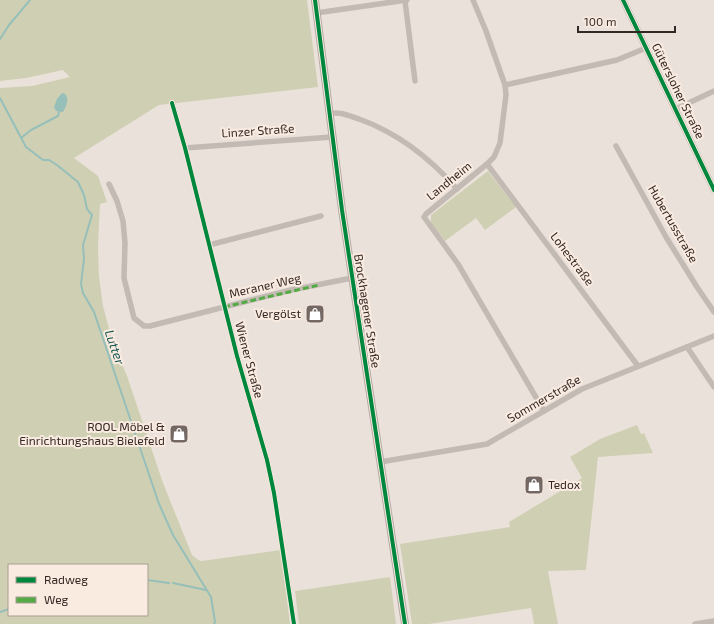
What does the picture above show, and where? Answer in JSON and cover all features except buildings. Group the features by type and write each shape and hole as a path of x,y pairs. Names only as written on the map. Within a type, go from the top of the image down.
{"main road":[{"name":"Brockhagener Straße","path":"315,0 332,137 352,278 405,624"}],"street":[{"path":"316,13 406,0 415,81"},
{"path":"473,0 486,31 505,85 617,60 646,48"},
{"name":"Gütersloher Straße","path":"623,0 714,190"},
{"name":"Landheim","path":"505,85 506,95 500,143 494,157 424,217 458,264 544,411"},
{"path":"676,109 714,91"},
{"name":"Wiener Straße","path":"172,103 186,148 224,307 267,460 274,493 294,624"},
{"path":"329,114 335,112 341,113 368,123 403,141 420,152 442,171 457,189"},
{"name":"Linzer Straße","path":"186,148 332,137"},
{"name":"Hubertusstraße","path":"616,146 666,236 714,312"},
{"name":"Lohestraße","path":"487,164 638,366"},
{"name":"Meraner Weg","path":"109,184 117,201 123,221 125,243 124,278 134,318 144,326 150,326 291,290 352,278"},
{"path":"209,245 322,216"},
{"name":"Sommerstraße","path":"380,462 487,444 582,389 714,336"},
{"path":"687,347 714,387"},
{"path":"695,624 714,621"}],"green space":[{"path":"0,0 307,0 318,87 159,105 74,158 98,176 107,202 100,204 98,246 99,276 103,306 112,340 127,376 163,483 192,555 201,561 281,550 290,624 0,624 0,88 32,86 70,77 63,70 26,78 0,81"},
{"path":"488,171 516,207 485,230 476,218 445,241 431,223 431,215"},
{"path":"637,425 641,434 644,433 653,453 598,457 586,570 548,571 558,624 534,624 531,608 429,624 412,624 400,544 510,527 509,522 582,478 570,457 600,439"},
{"path":"390,577 396,624 299,624 295,591"}],"water":[{"path":"62,93 65,94 67,101 63,112 56,111 54,107 57,99"}],"waterway":[{"name":"Lutter","path":"0,39 9,25 30,0"},
{"name":"Lutter","path":"0,98 26,147 43,160 49,160 57,165 78,182 84,195 87,209 92,215 83,245 84,259 81,284 83,293 94,312 159,504 173,535 211,597 215,622 214,624"},
{"path":"21,138 31,130 58,116 59,112"},
{"path":"148,580 169,583"},
{"path":"173,583 206,590"},
{"path":"0,612 8,609"}],"marked path":[{"path":"224,307 319,285"}],"cycle path":[{"path":"315,0 342,210 405,624"},
{"path":"623,0 714,190"},
{"path":"172,103 185,148 237,356 267,460 274,493 294,624"}],"place":[{"name":"Vergölst","path":"315,314"},
{"name":"ROOL Möbel & Einrichtungshaus Bielefeld","path":"179,434"},
{"name":"Tedox","path":"534,485"}]}
